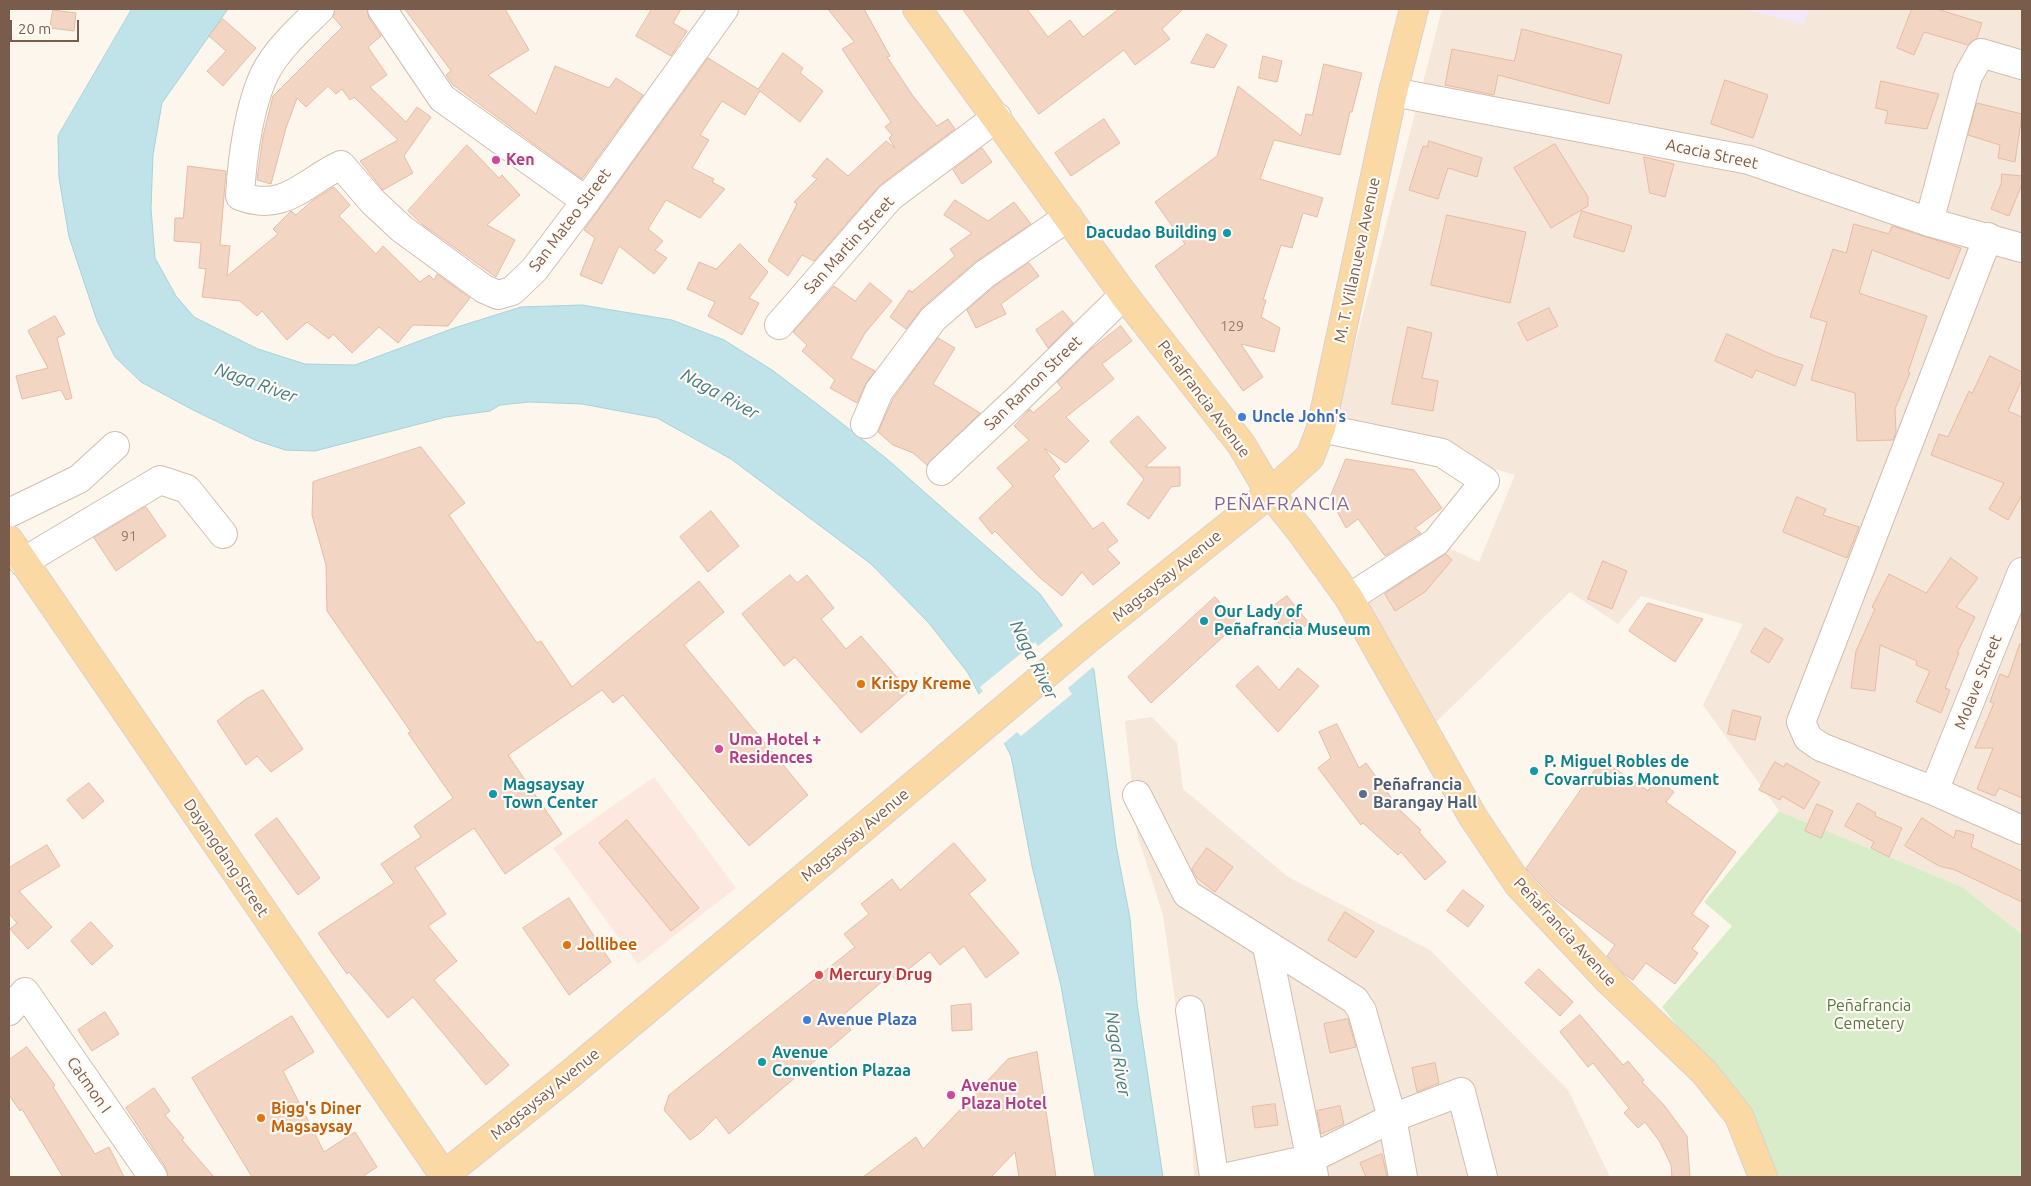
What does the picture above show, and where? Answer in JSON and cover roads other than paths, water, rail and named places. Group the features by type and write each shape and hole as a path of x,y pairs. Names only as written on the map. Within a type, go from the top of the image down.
{"main road":[{"name":"Peñafrancia Avenue","path":"917,9 1124,295 1241,444 1270,493 1302,533 1349,598 1473,817 1518,884 1608,980 1704,1072 1739,1116 1763,1177"},
{"name":"M. T. Villanueva Avenue","path":"1270,493 1310,457 1322,428 1393,92 1414,9"},
{"name":"Magsaysay Avenue","path":"444,1177 576,1069 1089,638 1270,493"},
{"name":"Dayangdang Street","path":"16,551 444,1177"}],"street":[{"name":"San Mateo Street","path":"320,9 285,45 266,72 255,102 241,180 240,196 261,202 275,200 305,187 341,164 372,202 402,229 484,289 498,295 512,291 534,270 724,9"},
{"path":"382,9 442,98 586,201"},
{"path":"1929,222 1968,76 1981,53 2022,65"},
{"name":"Acacia Street","path":"1393,92 1749,160 1929,222 2022,248"},
{"name":"San Martin Street","path":"779,325 890,197 997,118"},
{"path":"865,424 879,391 933,319 985,274 1068,217"},
{"path":"1988,237 1801,722 1808,738 1821,747 1934,791 2022,830"},
{"name":"San Ramon Street","path":"941,471 1124,295"},
{"path":"1322,428 1442,454 1485,481 1436,542 1349,598"},
{"path":"9,513 79,479 115,446"},
{"path":"16,551 160,480 187,489 223,534"},
{"name":"Molave Street","path":"1934,791 2022,572"},
{"path":"1138,795 1187,894 1267,946 1356,1000 1362,1011 1392,1118 1403,1177"},
{"path":"1267,946 1312,1168"},
{"name":"Catmon I","path":"17,1002 153,1177"},
{"path":"1190,1010 1214,1177"},
{"path":"1228,1177 1312,1168 1392,1118 1461,1092 1483,1177"}],"water":[{"name":"Naga River","path":"132,9 228,9 162,103 153,155 151,208 155,258 176,296 194,317 258,349 305,364 355,365 454,328 521,307 582,305 672,320 724,340 772,370 887,459 1040,594 1094,670 1116,845 1130,918 1137,1003 1163,1177 1095,1177 1061,986 1032,866 1011,756 968,673 928,622 871,564 731,459 657,418 582,404 529,402 500,405 490,411 446,417 315,451 285,450 255,440 141,382 115,357 97,321 69,237 59,178 58,136"}],"place":[{"name":"Ken","path":"496,160"},
{"name":"Dacudao Building","path":"1227,233"},
{"name":"Uncle John's","path":"1242,417"},
{"name":"Our Lady of Peñafrancia Museum","path":"1204,621"},
{"name":"Krispy Kreme","path":"861,684"},
{"name":"Uma Hotel + Residences","path":"719,749"},
{"name":"P. Miguel Robles de Covarrubias Monument","path":"1534,771"},
{"name":"Magsaysay Town Center","path":"493,794"},
{"name":"Peñafrancia Barangay Hall","path":"1363,794"},
{"name":"Jollibee","path":"567,945"},
{"name":"Mercury Drug","path":"819,975"},
{"name":"Avenue Plaza","path":"807,1020"},
{"name":"Avenue Convention Plazaa","path":"762,1062"},
{"name":"Avenue Plaza Hotel","path":"951,1095"},
{"name":"Bigg's Diner Magsaysay","path":"261,1118"}],"district":[{"name":"PEÑAFRANCIA","path":"1282,504"}],"park label":[{"name":"Peñafrancia Cemetery","path":"1869,1015"}]}
